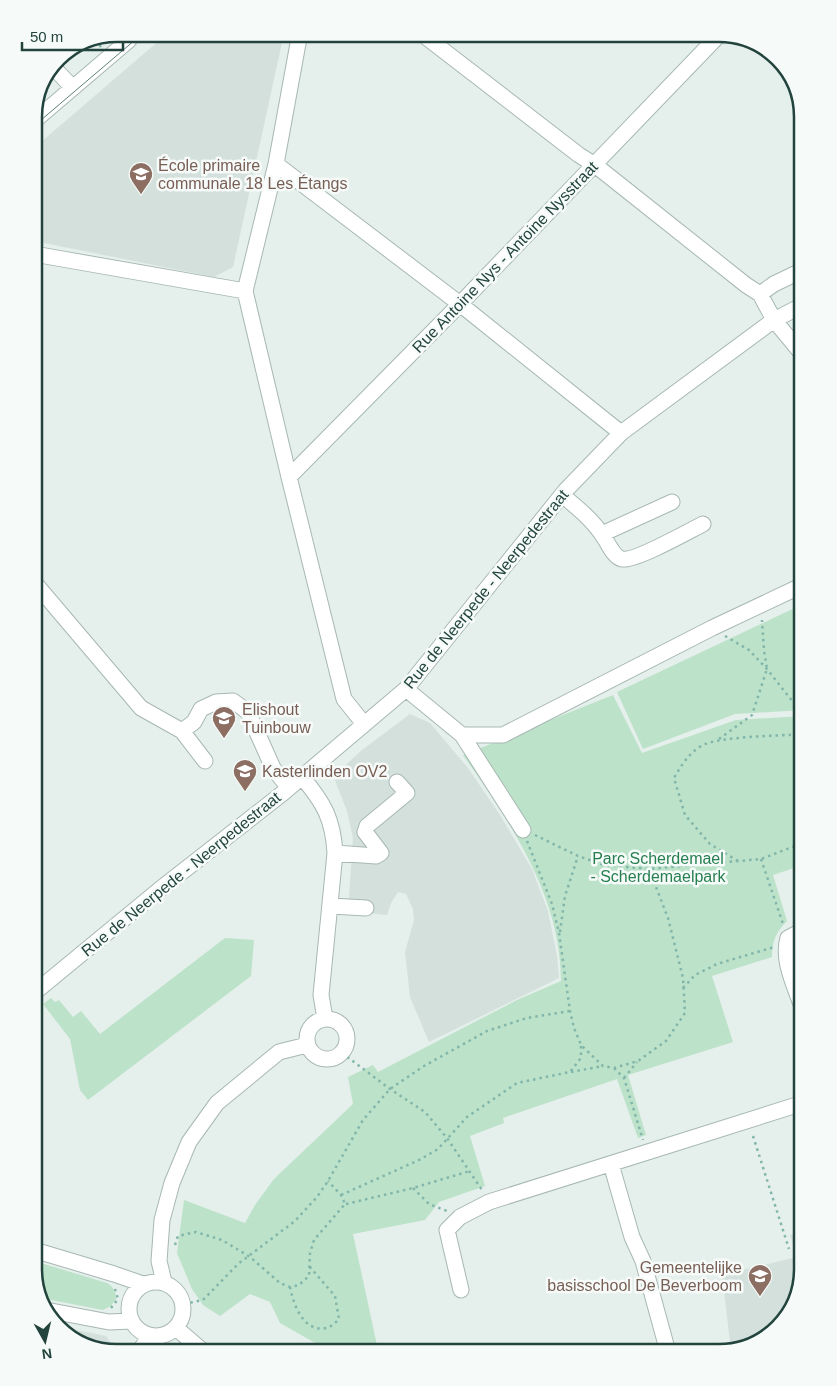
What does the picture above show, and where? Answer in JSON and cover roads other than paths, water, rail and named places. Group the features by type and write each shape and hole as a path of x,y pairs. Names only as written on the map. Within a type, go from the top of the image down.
{"street":[{"path":"43,113 127,42"},
{"path":"298,42 276,164 245,291 288,477 344,698 364,724"},
{"path":"433,43 579,155 595,165 746,285 760,294 774,320 794,344"},
{"name":"Rue Antoine Nys - Antoine Nysstraat","path":"288,477 460,304 711,43"},
{"path":"58,72 73,88"},
{"path":"276,164 460,304 621,433"},
{"path":"43,256 245,291"},
{"path":"760,294 774,284 794,274"},
{"name":"Rue de Neerpede - Neerpedestraat","path":"42,986 159,890 289,788 406,689 562,494 621,433 774,320 794,310"},
{"path":"562,494 588,517 616,556 621,559 640,555 703,524"},
{"path":"602,534 672,502"},
{"path":"462,735 503,735 712,628 794,589"},
{"path":"43,592 140,708 182,731 205,760"},
{"path":"406,689 462,735 523,830"},
{"path":"182,731 194,722 201,709 216,702 233,700 248,712 273,768 289,788"},
{"path":"302,777 314,790 327,811 334,835 336,853 322,995 325,1019"},
{"path":"336,853 375,862 381,853 365,832 367,826 407,793 397,782"},
{"path":"330,906 366,908"},
{"path":"794,937 787,942 786,957 794,982"},
{"path":"325,1019 337,1022 345,1030 347,1042 342,1053 333,1059 322,1059 313,1054 307,1045 307,1036 310,1028 317,1022 325,1019"},
{"path":"164,1282 159,1261 162,1220 172,1183 189,1142 217,1103 279,1052 307,1045"},
{"path":"461,1290 447,1230 460,1217 489,1202 794,1106"},
{"path":"611,1164 632,1237 643,1260 666,1344"},
{"path":"42,1252 143,1284"},
{"path":"154,1281 164,1282 176,1290 184,1304 184,1313 176,1328 160,1336 151,1336 136,1328 131,1321 128,1311 130,1302 135,1291 143,1284 154,1281"},
{"path":"56,1312 109,1322 131,1321"},
{"path":"176,1328 194,1343"},
{"path":"145,1343 151,1336"},
{"path":"151,1336 152,1343"}],"tram line":[{"path":"43,118 133,42"}],"place":[{"name":"École primaire communale 18 Les Étangs","path":"141,195"},
{"name":"Elishout Tuinbouw","path":"224,739"},
{"name":"Kasterlinden OV2","path":"245,792"},
{"name":"Gemeentelijke basisschool De Beverboom","path":"760,1297"}],"park label":[{"name":"Parc Scherdemael - Scherdemaelpark","path":"658,867"}]}
